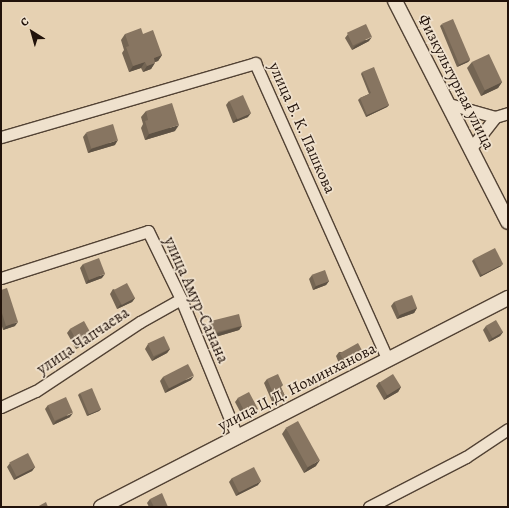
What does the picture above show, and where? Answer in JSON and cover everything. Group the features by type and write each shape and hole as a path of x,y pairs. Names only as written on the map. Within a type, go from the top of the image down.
{"street":[{"name":"Физкультурная улица","path":"395,1 508,222"},
{"name":"улица Б. К. Пашкова","path":"1,137 256,63 388,360"},
{"path":"449,104 495,117 508,113"},
{"path":"471,148 495,117"},
{"name":"улица Амур-Санана","path":"1,278 148,231 181,299 237,436"},
{"name":"улица Ц.Д. Номинханова","path":"101,507 508,298"},
{"name":"улица Чапчаева","path":"1,407 36,391 140,322 181,299"},
{"path":"368,507 466,457 508,429"}],"building":[{"path":"453,19 470,60 459,64 442,24"},
{"path":"366,24 372,37 353,46 347,33"},
{"path":"141,28 143,34 153,30 162,55 154,58 155,63 147,66 145,62 133,66 126,47 129,46 125,34"},
{"path":"489,54 502,82 485,90 472,62"},
{"path":"374,67 389,105 367,115 360,98 371,93 362,72"},
{"path":"243,95 251,113 237,119 229,101"},
{"path":"172,103 179,125 149,134 145,121 148,120 146,111"},
{"path":"113,124 118,140 91,148 86,132"},
{"path":"495,248 503,264 482,275 474,259"},
{"path":"99,258 105,274 89,280 83,264"},
{"path":"325,270 329,281 316,286 312,275"},
{"path":"127,283 135,298 122,305 114,290"},
{"path":"7,288 18,322 6,326 1,310 1,290"},
{"path":"412,295 417,308 399,315 394,302"},
{"path":"239,314 242,326 215,332 212,321"},
{"path":"496,320 503,332 493,338 486,326"},
{"path":"84,321 93,337 79,345 70,329"},
{"path":"164,336 170,349 154,356 148,344"},
{"path":"358,343 363,352 344,362 340,353"},
{"path":"188,364 194,376 169,388 163,377"},
{"path":"278,374 283,385 280,386 285,396 276,400 267,379"},
{"path":"393,374 401,387 387,395 379,382"},
{"path":"92,388 101,409 89,414 80,393"},
{"path":"249,392 258,409 246,415 238,398"},
{"path":"66,397 73,413 55,421 48,405"},
{"path":"298,421 320,460 308,467 286,428"},
{"path":"28,453 35,467 17,477 9,463"},
{"path":"254,467 261,481 239,493 232,478"},
{"path":"162,493 168,507 154,507 150,499"},
{"path":"46,502 48,507 37,507"}]}
